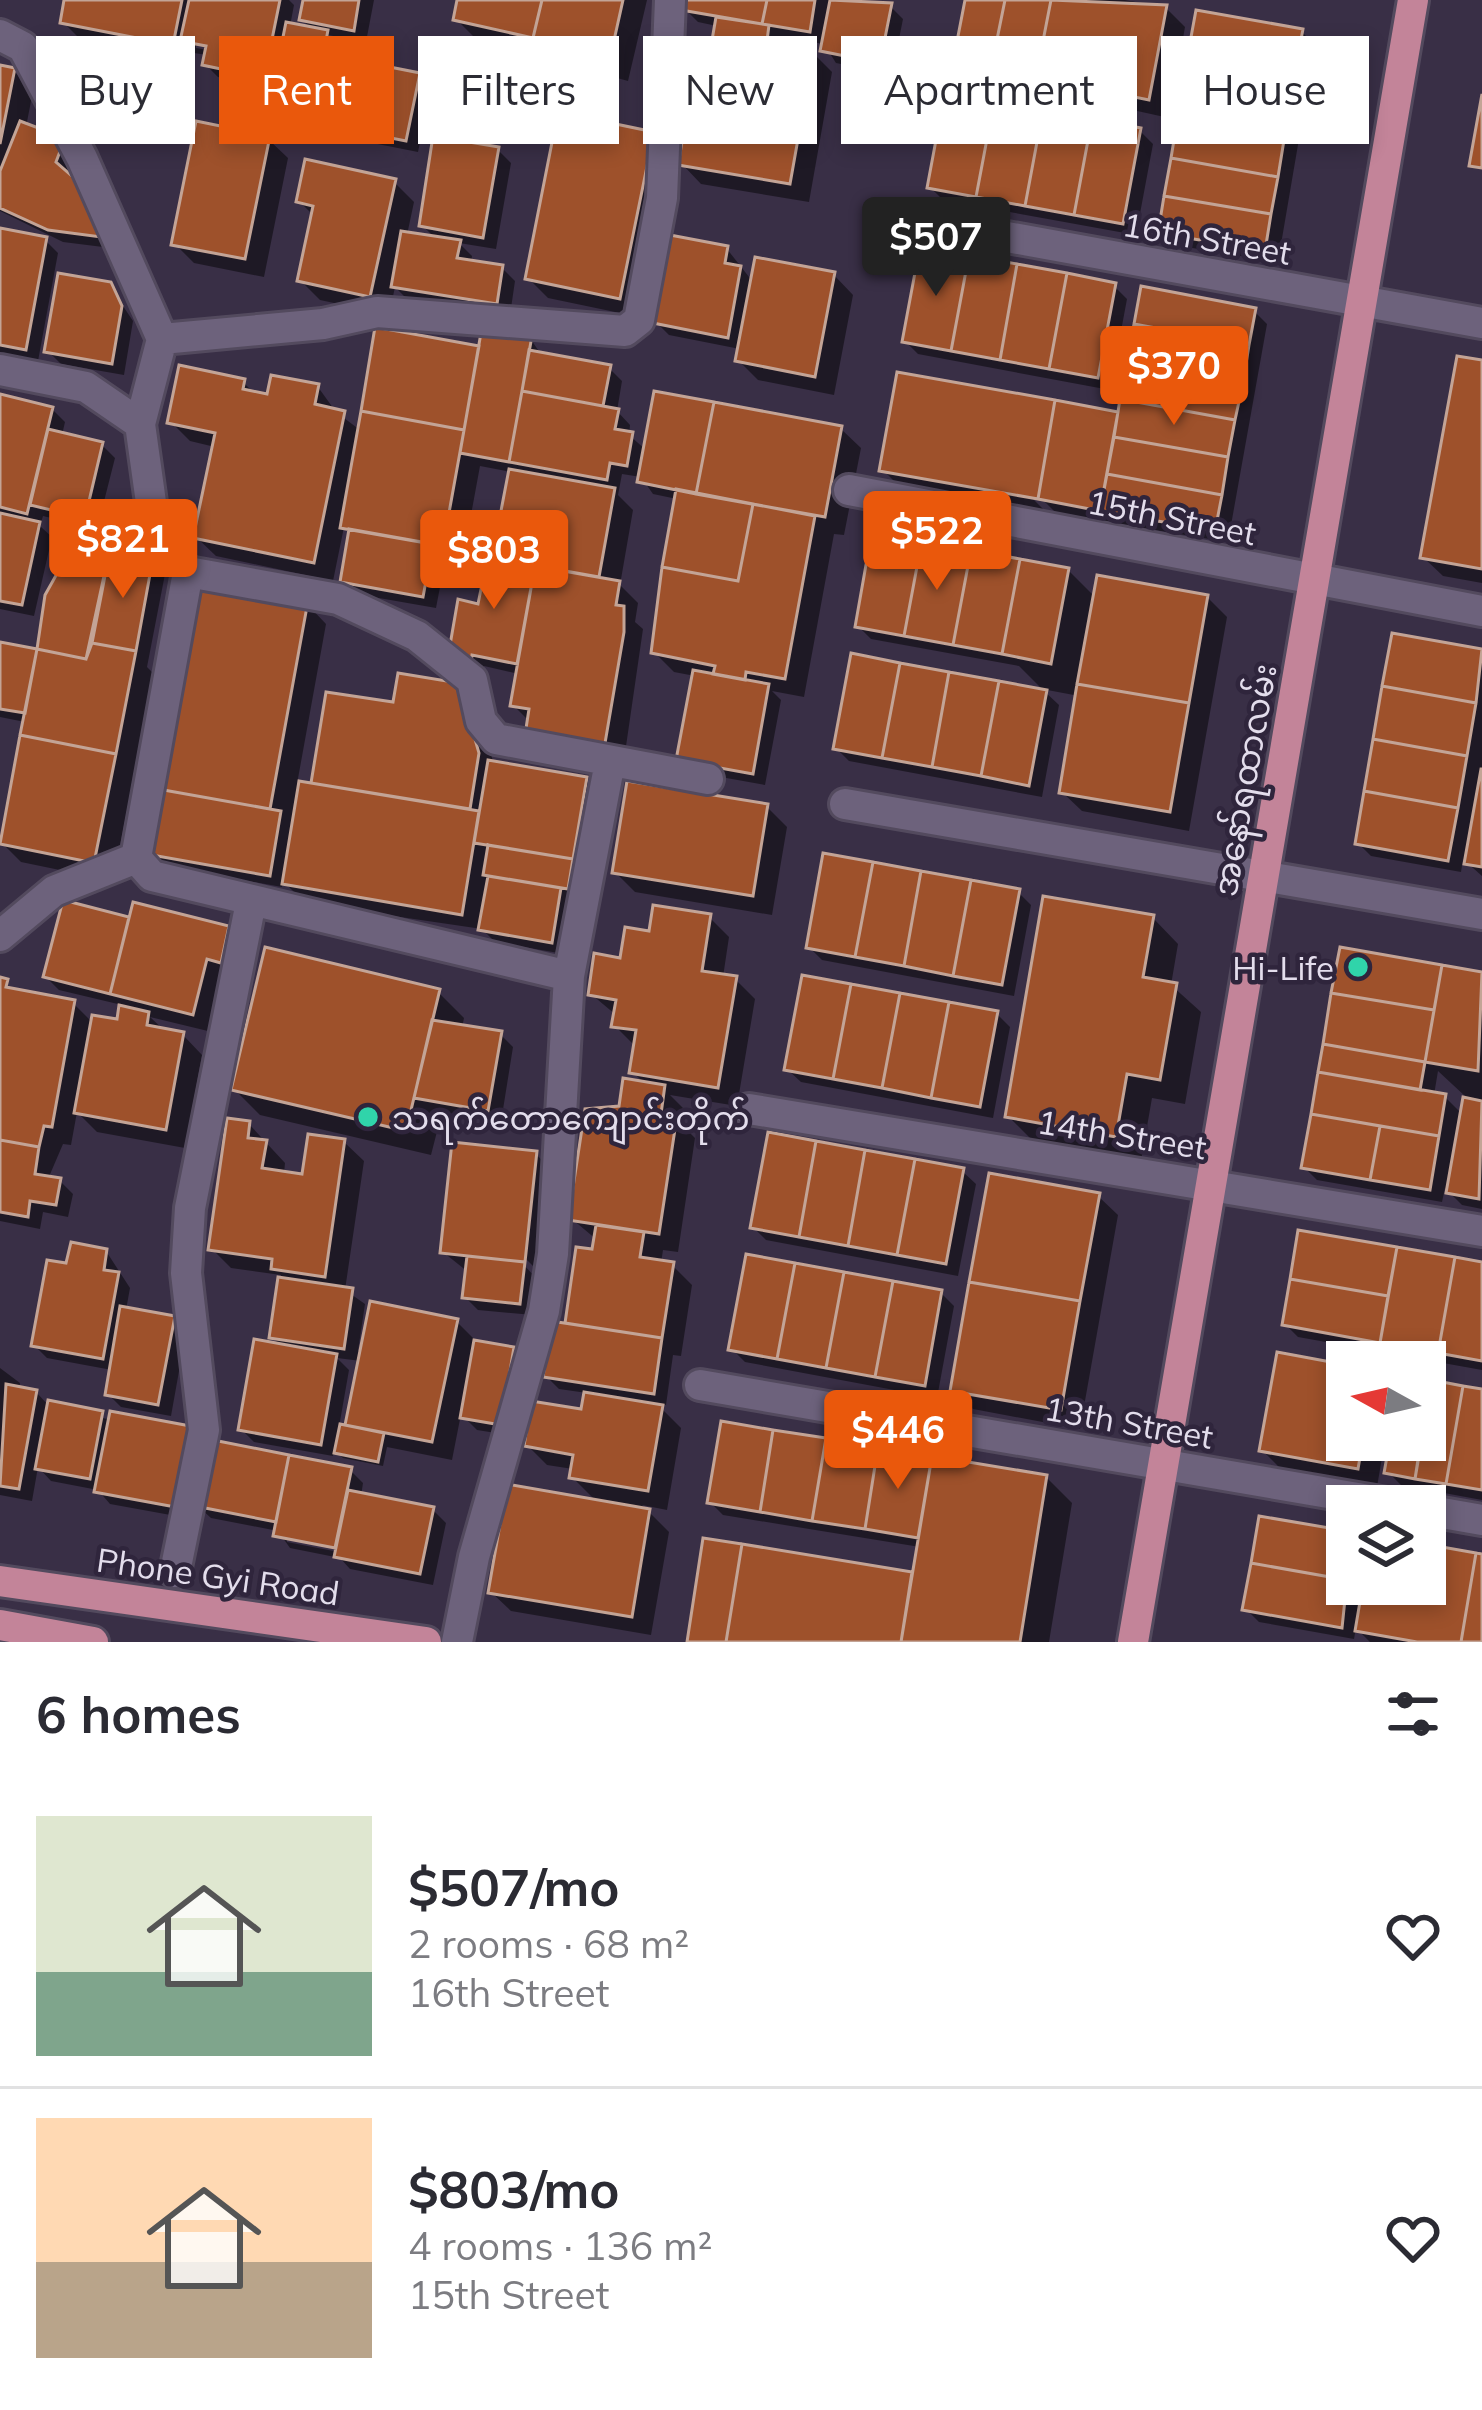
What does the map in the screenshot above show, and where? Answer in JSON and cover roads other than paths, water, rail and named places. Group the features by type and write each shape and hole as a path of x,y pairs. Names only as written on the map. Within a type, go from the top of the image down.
{"main road":[{"name":"အနော်ရထာလမ်း","path":"1133,1642 1413,0"},
{"name":"Phone Gyi Road","path":"0,1581 426,1642"},
{"path":"0,1625 93,1642"}],"street":[{"path":"162,339 323,324 377,312 625,331 639,320 662,198 670,0"},
{"path":"0,34 23,47 82,158 162,339 140,424 155,532 188,572 338,599 417,636 472,680 481,721 496,739 708,779"},
{"name":"16th Street","path":"919,221 1482,323"},
{"path":"0,370 86,387 140,424"},
{"name":"15th Street","path":"849,490 1482,611"},
{"path":"136,858 188,572"},
{"path":"458,1642 474,1557 544,1311 554,1254 569,976 610,762"},
{"path":"845,804 1482,914"},
{"path":"136,858 152,876 569,976"},
{"path":"0,936 54,891 136,858"},
{"path":"176,1572 204,1430 186,1273 190,1208 251,902"},
{"name":"14th Street","path":"749,1109 1482,1231"},
{"name":"13th Street","path":"700,1385 1326,1492"},
{"path":"1446,1514 1482,1520"}],"place":[{"name":"Hi-Life","path":"1358,967"},
{"name":"သရက်တောကျောင်းတိုက်","path":"368,1117"}]}
